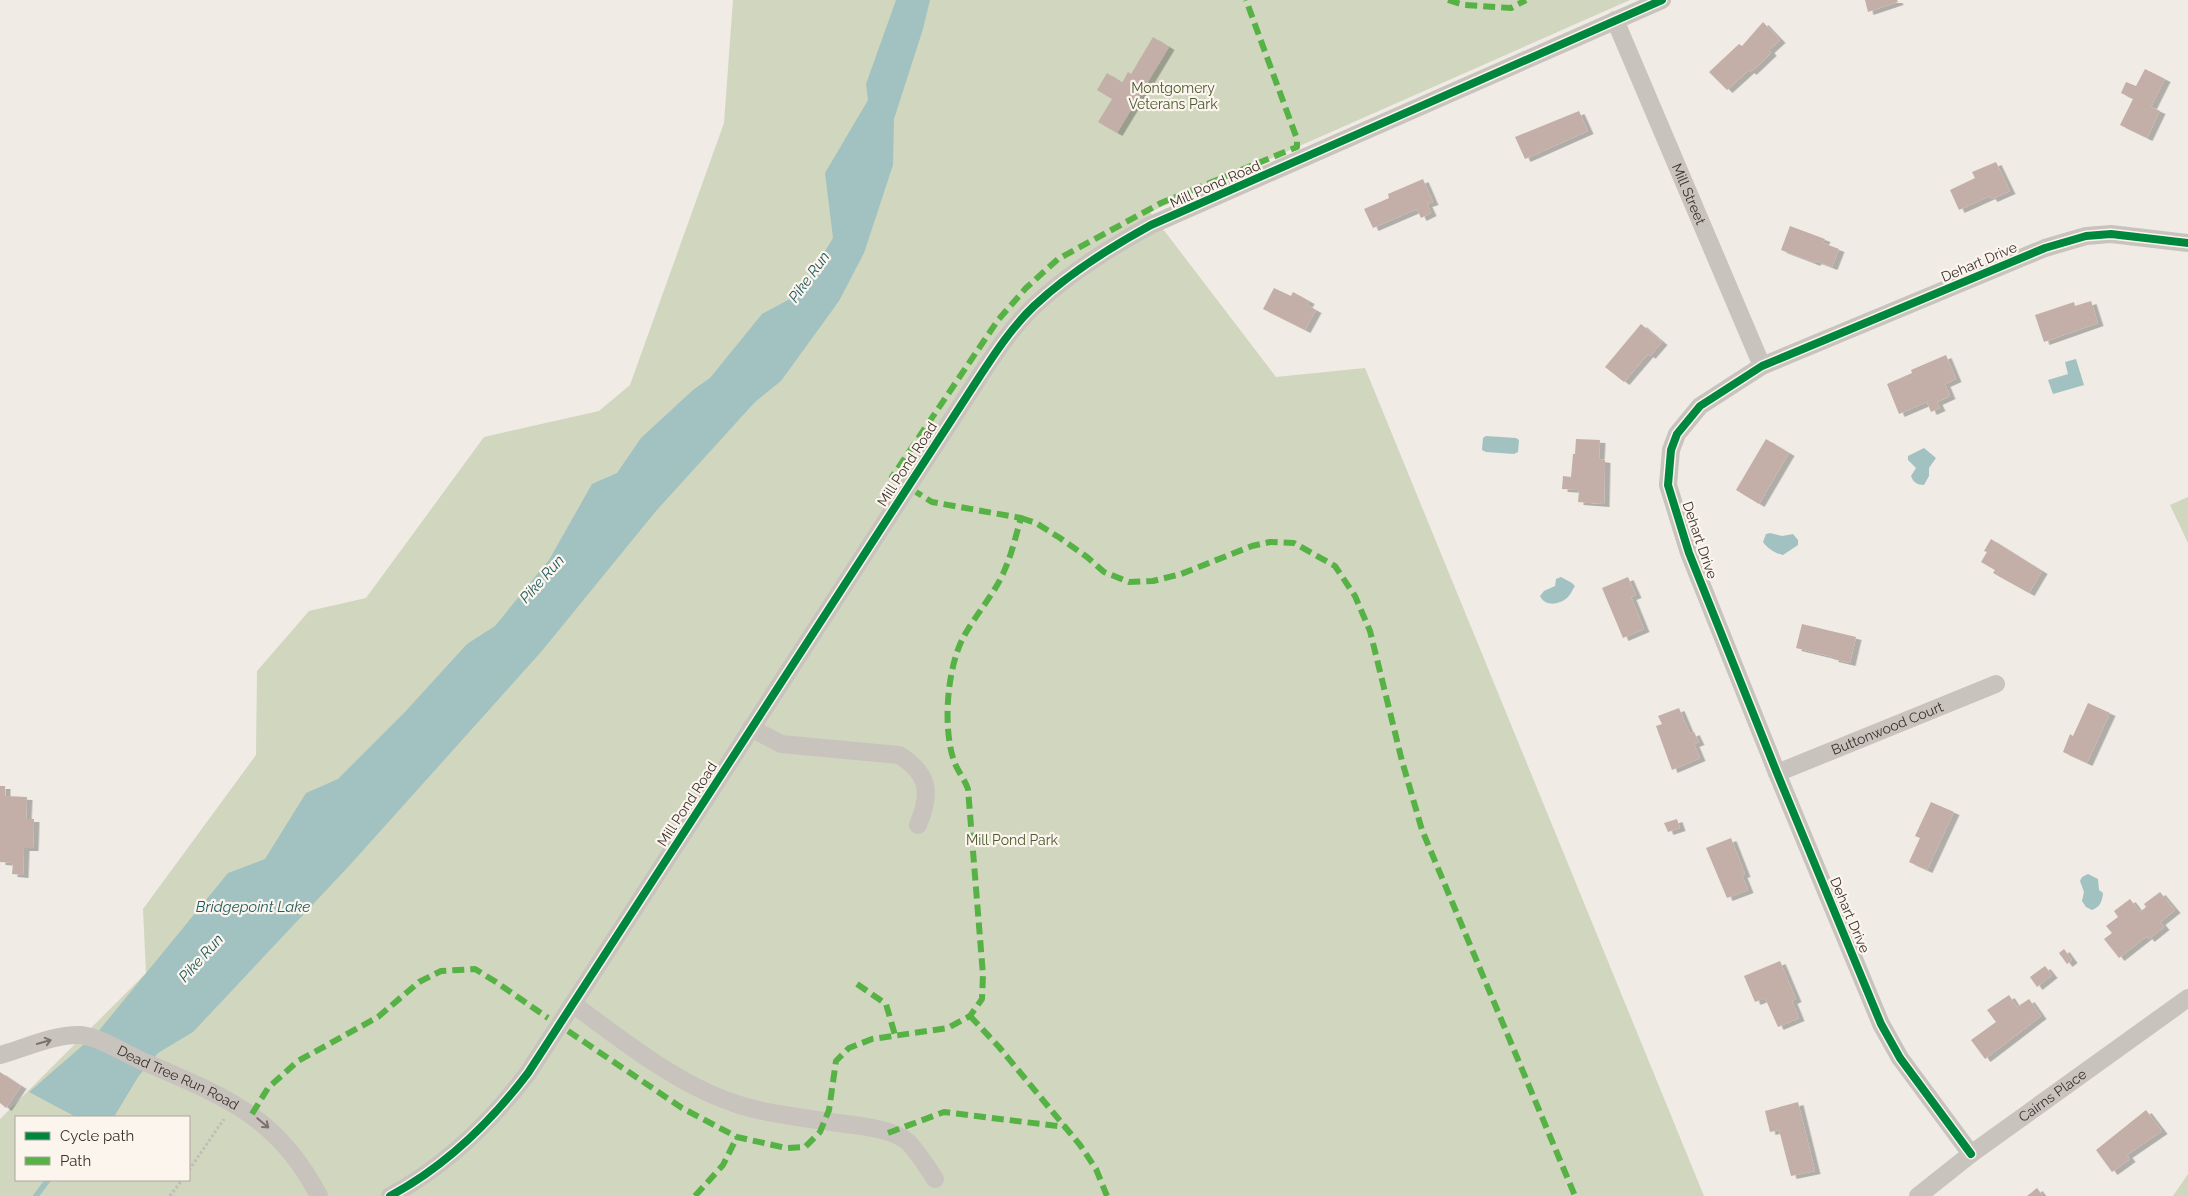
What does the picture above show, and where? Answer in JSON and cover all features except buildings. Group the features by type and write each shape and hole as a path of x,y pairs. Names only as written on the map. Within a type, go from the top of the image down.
{"street":[{"name":"Mill Pond Road","path":"390,1196 444,1161 483,1127 506,1102 528,1073 995,352 1034,307 1095,258 1151,225 1662,0"},
{"name":"Mill Street","path":"1615,20 1762,366"},
{"name":"Dehart Drive","path":"1971,1154 1900,1058 1881,1024 1777,773 1689,553 1668,486 1671,450 1677,434 1700,406 1762,366 2045,248 2086,236 2111,234 2188,242"},
{"name":"Buttonwood Court","path":"1777,773 1996,684"},
{"path":"751,728 781,744 899,755 914,765 922,776 926,791 924,810 918,826"},
{"name":"Cairns Place","path":"1918,1196 1971,1154 2188,998"},
{"path":"573,1004 678,1077 705,1092 760,1110 870,1128 888,1133 907,1142 935,1179"},
{"name":"Dead Tree Run Road","path":"0,1055 62,1037 88,1037 235,1104 259,1120 278,1137 301,1165 319,1196"}],"path":[{"path":"190,1169 235,1104"},
{"path":"170,1196 181,1181"}],"green space":[{"path":"733,0 1630,0 1150,212 1276,377 1365,368 1704,1196 0,1196 0,1119 146,973 143,909 256,755 257,671 309,611 366,598 484,437 599,411 630,385 724,123"},
{"path":"2188,497 2188,543 2170,505"},
{"path":"2188,1174 2188,1196 2173,1196"}],"water":[{"name":"Bridgepoint Lake","path":"896,0 930,0 923,29 894,119 893,165 864,253 839,301 781,381 755,402 656,511 541,652 349,866 193,1032 158,1053 138,1077 115,1116 74,1116 29,1092 97,1033 228,873 265,859 306,793 338,779 404,713 467,644 495,626 549,560 592,484 617,473 641,438 693,390 710,378 762,314 799,294 833,238 825,173 868,100 866,84"},
{"path":"2076,359 2084,385 2053,394 2048,380 2068,374 2065,362"},
{"path":"1486,436 1516,438 1519,440 1518,452 1514,454 1482,450 1483,438"},
{"path":"1924,448 1936,458 1929,468 1929,476 1924,485 1917,484 1912,478 1911,476 1916,468 1908,460 1908,456"},
{"path":"1766,534 1782,536 1793,534 1798,540 1798,545 1783,555 1777,553 1763,542"},
{"path":"1561,577 1575,586 1570,595 1565,600 1553,604 1542,600 1540,596 1544,591 1555,586 1556,579"},
{"path":"2088,874 2098,879 2099,890 2103,893 2100,904 2092,910 2086,907 2082,901 2084,892 2080,881 2082,877"}],"waterway":[{"name":"Pike Run","path":"36,1196 47,1181"}],"marked path":[{"path":"898,481 892,477 998,320 1026,288 1058,259 1161,203 1297,147 1297,139 1246,0"},
{"path":"1448,0 1464,5 1511,8 1526,0"},
{"path":"568,1031 682,1108 737,1137 786,1148 805,1147 820,1132 829,1110 836,1061 849,1048 872,1039 948,1028 970,1016 982,999 983,975 968,789 954,762 950,745 948,697 953,665 963,638 1001,578 1010,557 1021,518 932,502 916,492"},
{"path":"1021,518 1036,523 1060,538 1104,572 1129,582 1153,581 1181,574 1252,546 1270,542 1294,543 1335,566 1355,596 1370,631 1402,761 1422,830 1575,1196"},
{"path":"252,1114 268,1088 298,1061 378,1017 419,982 441,971 475,969 548,1018"},
{"path":"857,984 886,1004 895,1035"},
{"path":"970,1016 999,1047 1080,1145 1096,1169 1107,1196"},
{"path":"888,1133 944,1112 1065,1127"},
{"path":"695,1196 723,1165 737,1137"}],"cycle path":[{"path":"390,1196 430,1171 466,1142 498,1109 528,1073 984,369 1011,331 1034,306 1090,262 1151,225 1662,0"},
{"path":"1971,1154 1900,1058 1881,1024 1777,773 1689,553 1668,485 1671,450 1677,434 1700,406 1762,366 2045,248 2086,236 2111,234 2188,243"}],"park label":[{"name":"Montgomery Veterans Park","path":"1173,96"},
{"name":"Mill Pond Park","path":"1012,840"}]}
